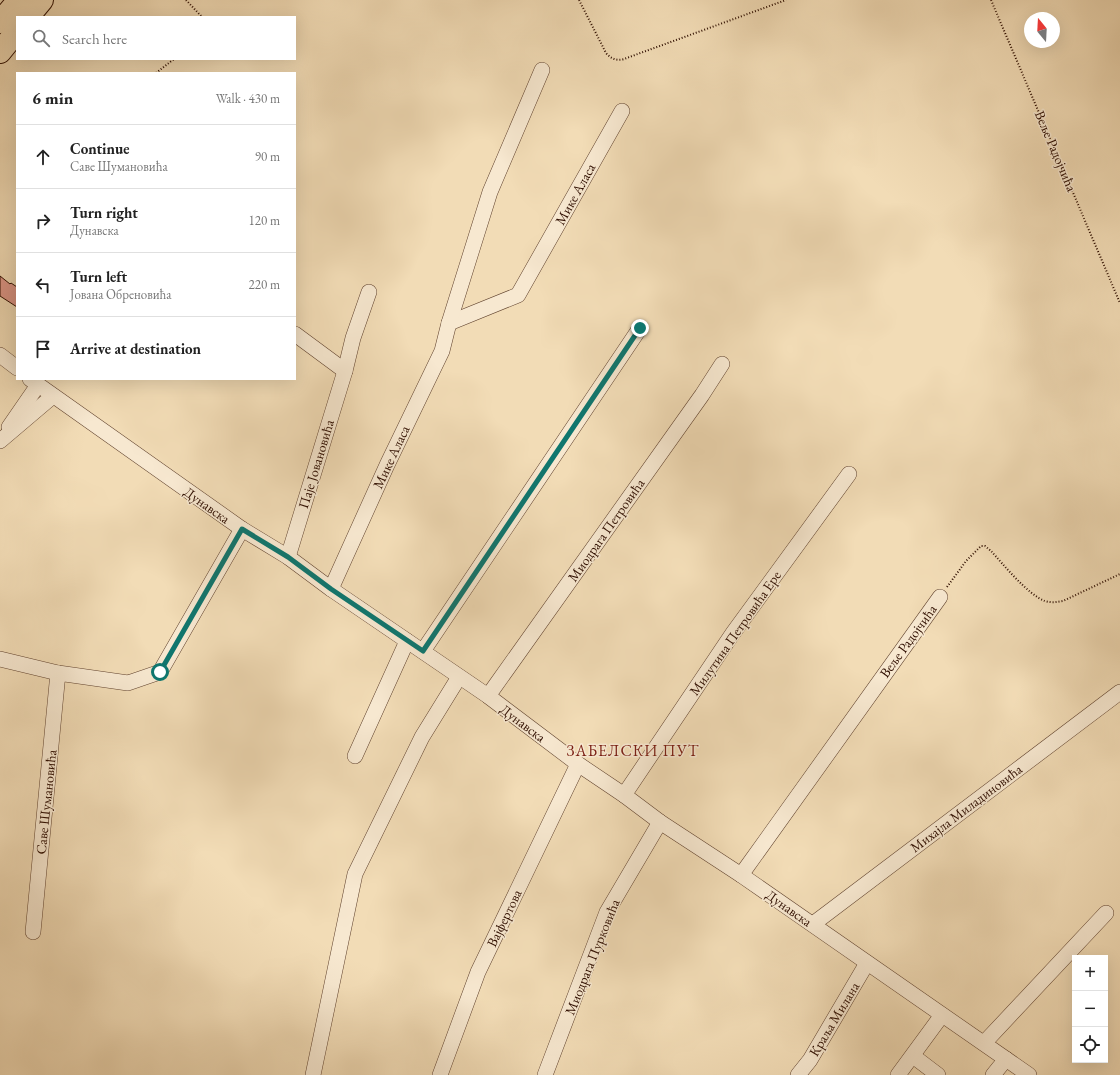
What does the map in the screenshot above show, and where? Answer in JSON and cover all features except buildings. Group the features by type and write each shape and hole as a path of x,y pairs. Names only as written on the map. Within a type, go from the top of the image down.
{"highway":[{"path":"0,22 18,0"},
{"path":"29,16 42,0"},
{"path":"0,52 16,32"}],"street":[{"name":"Мике Аласа","path":"331,589 386,465 442,351 449,323 490,192 542,70"},
{"name":"Мике Аласа","path":"449,323 518,295 622,111"},
{"name":"Паје Јовановића","path":"288,557 345,371 353,338 369,292"},
{"path":"423,651 640,328"},
{"path":"296,335 345,371"},
{"path":"0,355 16,367"},
{"name":"Миодрага Петровића","path":"488,696 702,395 722,364"},
{"path":"0,441 34,382"},
{"name":"Дунавска","path":"34,382 242,529 288,557 331,589 488,696 578,764 624,795 660,822 813,924 1029,1075"},
{"path":"0,441 53,396"},
{"name":"Милутина Петровића Ере","path":"624,795 733,633 848,474"},
{"path":"0,659 58,672 128,683 160,672 242,529"},
{"name":"Веље Радојчића","path":"741,875 940,597"},
{"path":"355,756 407,640"},
{"name":"Саве Шумановића","path":"33,932 58,672"},
{"path":"313,1075 355,874 422,737 459,677"},
{"name":"Михајла Миладиновића","path":"813,924 1120,692"},
{"name":"Вајфертова","path":"440,1075 478,972 578,764"},
{"name":"Миодрага Пурковића","path":"545,1075 607,912 660,822"},
{"path":"984,1044 1106,913"},
{"name":"Краља Милана","path":"798,1075 810,1060 867,963"},
{"path":"898,1075 942,1015"},
{"path":"913,1056 938,1075"},
{"path":"993,1075 1006,1059"}],"path":[{"path":"186,0 201,16"},
{"path":"579,0 582,9 606,53 609,57 617,60 624,59 786,0"},
{"name":"Веље Радојчића","path":"991,0 1120,303"},
{"path":"157,72 173,60"},
{"name":"Веље Радојчића","path":"940,597 966,560 981,546 985,546 991,551 1030,591 1044,601 1053,603 1070,598 1120,574"}],"district":[{"name":"ЗАБЕЛСКИ ПУТ","path":"633,750"}],"route":[{"path":"160,672 242,529 288,557 331,589 423,651 640,328"}]}
